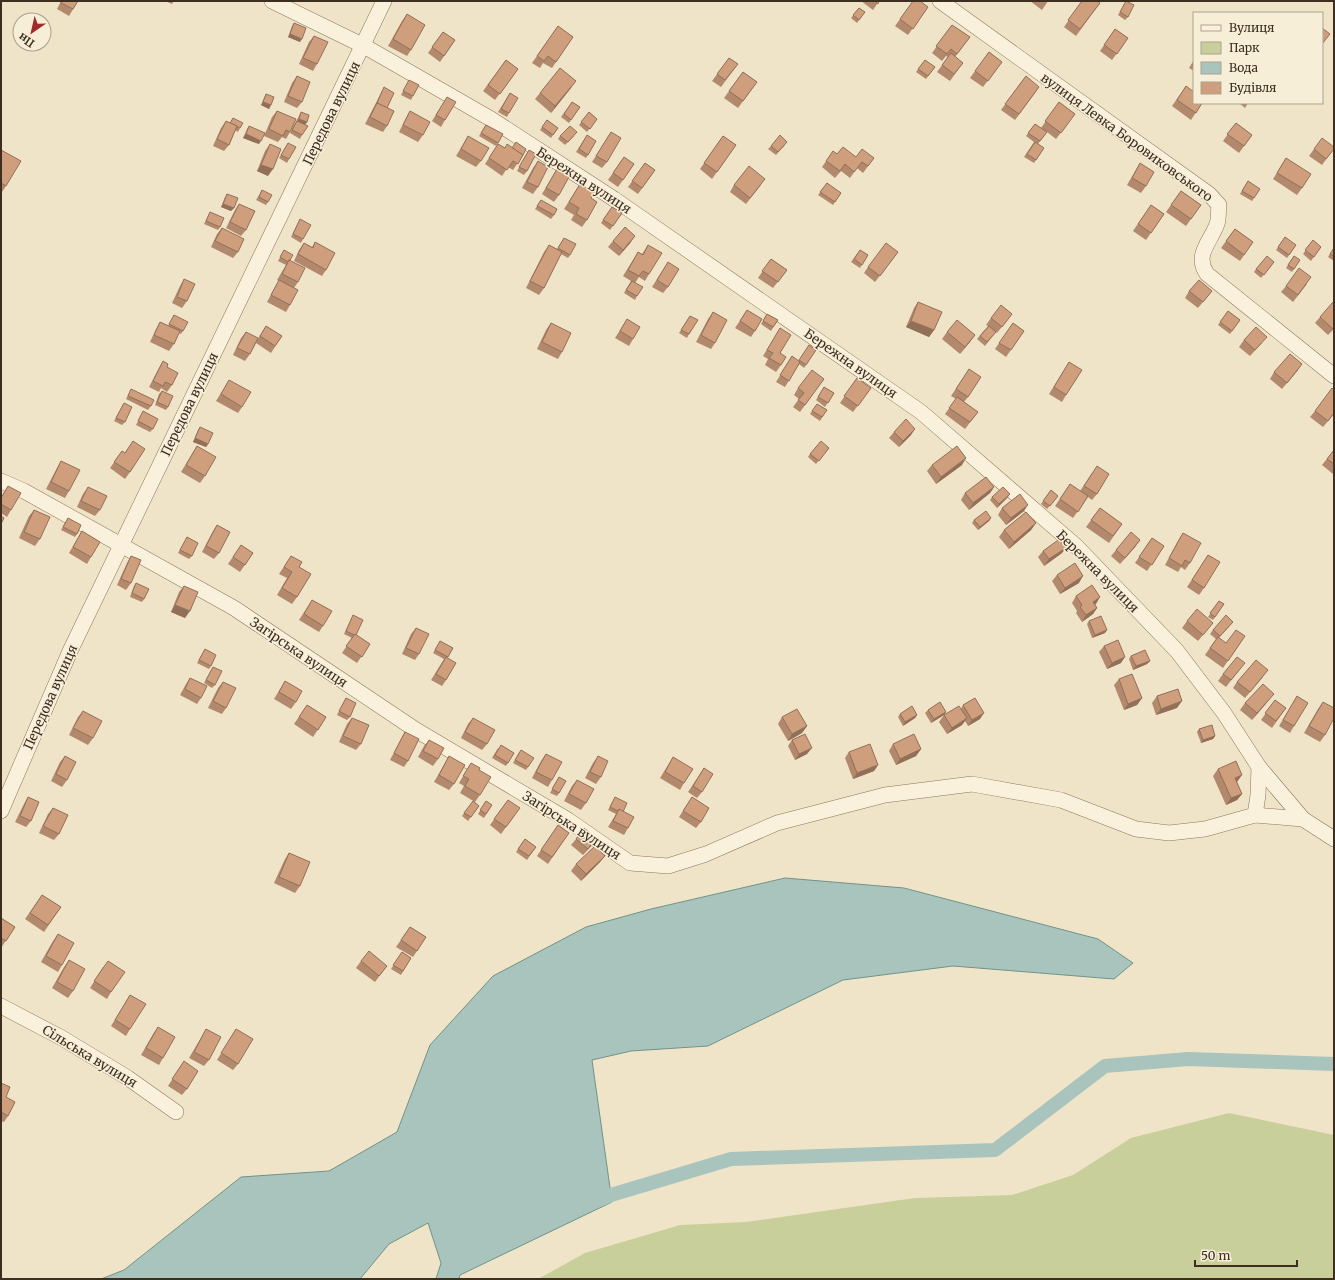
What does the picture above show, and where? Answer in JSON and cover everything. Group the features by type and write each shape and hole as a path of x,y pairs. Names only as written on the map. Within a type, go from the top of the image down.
{"street":[{"name":"Бережна вулиця","path":"272,1 364,46 491,119 614,199 921,412 1087,557 1176,651 1224,713 1259,767 1303,819 1334,839"},
{"name":"Передова вулиця","path":"1,811 71,649 364,46 384,1"},
{"name":"вулиця Левка Боровиковського","path":"940,1 1209,194 1219,205 1217,224 1204,248 1201,261 1204,271 1334,376"},
{"name":"Загірська вулиця","path":"1,481 24,491 234,608 416,730 568,820 630,863 668,866 706,854 777,823 885,796 972,784 1061,800 1136,829 1169,833 1205,829 1255,815 1303,819"},
{"path":"1255,815 1258,795 1259,767"},
{"name":"Сільська вулиця","path":"1,1006 75,1046 128,1078 176,1112"}],"green space":[{"path":"1229,1113 1334,1135 1334,1279 538,1279 585,1253 680,1225 746,1222 915,1198 1012,1195 1073,1175 1131,1138"}],"water":[{"path":"785,878 904,888 1098,939 1133,963 1114,979 953,966 843,980 708,1046 631,1051 592,1060 612,1202 460,1275 459,1279 436,1279 441,1263 428,1223 389,1244 360,1279 101,1279 124,1270 241,1177 329,1171 397,1132 430,1045 493,976 586,927 651,909"}],"building":[{"path":"62,1 78,1 73,9 61,3"},
{"path":"913,1 920,1 928,7 913,29 900,19"},
{"path":"1082,1 1098,1 1100,3 1080,29 1068,20"},
{"path":"1126,1 1134,5 1128,17 1120,12"},
{"path":"859,8 865,12 859,20 853,15"},
{"path":"407,14 425,25 411,50 393,39"},
{"path":"294,23 306,28 302,39 290,34"},
{"path":"952,25 970,37 957,54 951,49 947,54 936,46"},
{"path":"558,26 573,37 556,62 548,56 544,61 537,56"},
{"path":"1115,29 1128,38 1117,54 1104,45"},
{"path":"1323,29 1330,34 1323,43"},
{"path":"443,32 455,40 444,56 432,47"},
{"path":"314,36 328,42 317,64 303,58"},
{"path":"989,52 1002,62 988,81 975,71"},
{"path":"951,53 963,63 954,74 942,65"},
{"path":"729,58 738,64 725,80 717,74"},
{"path":"506,60 518,69 500,94 488,85"},
{"path":"925,60 935,67 928,76 918,69"},
{"path":"560,68 576,81 555,106 540,93"},
{"path":"743,72 757,82 743,101 729,91"},
{"path":"297,76 310,82 302,102 288,96"},
{"path":"1026,76 1039,87 1019,114 1005,104"},
{"path":"409,80 419,85 413,96 403,91"},
{"path":"1186,86 1193,91 1193,104 1201,104 1196,113 1177,100"},
{"path":"384,87 394,93 387,108 377,103"},
{"path":"510,93 518,98 509,113 501,109"},
{"path":"266,94 274,97 271,105 263,102"},
{"path":"447,97 456,102 445,120 436,115"},
{"path":"572,102 580,107 571,120 564,114"},
{"path":"1059,102 1075,114 1061,133 1045,121"},
{"path":"377,103 394,111 387,126 370,117"},
{"path":"277,111 296,119 290,132 286,130 283,136 269,129"},
{"path":"410,111 430,122 423,135 403,125"},
{"path":"301,112 309,115 307,122 299,119"},
{"path":"589,112 597,119 590,129 581,122"},
{"path":"233,118 243,123 240,128 230,123"},
{"path":"547,120 558,128 553,135 542,127"},
{"path":"226,121 237,126 229,145 217,139"},
{"path":"297,121 308,126 302,135 292,130"},
{"path":"1236,123 1252,135 1244,146 1227,134"},
{"path":"1035,124 1047,132 1040,141 1028,133"},
{"path":"486,125 503,134 498,143 481,133"},
{"path":"249,126 265,133 261,141 246,134"},
{"path":"570,126 577,132 568,142 560,136"},
{"path":"611,132 621,138 607,162 596,156"},
{"path":"587,135 596,141 588,155 579,149"},
{"path":"780,135 787,142 778,152 771,146"},
{"path":"468,136 489,148 481,161 461,149"},
{"path":"723,136 736,145 717,172 704,163"},
{"path":"1322,138 1334,147 1326,159 1314,149"},
{"path":"516,142 526,149 523,155 512,148"},
{"path":"1035,142 1044,148 1036,160 1027,154"},
{"path":"288,143 296,147 289,159 281,155"},
{"path":"270,144 281,149 273,169 261,165"},
{"path":"498,144 505,148 507,144 523,155 518,164 513,161 507,170 489,158"},
{"path":"843,147 856,157 862,149 874,158 868,166 862,162 854,172 845,164 840,171 826,161 833,151 837,154"},
{"path":"1,150 21,161 6,186 1,183"},
{"path":"529,150 536,154 527,171 519,167"},
{"path":"624,157 634,164 623,180 613,173"},
{"path":"1286,158 1311,174 1302,188 1277,173"},
{"path":"538,161 548,167 538,187 527,182"},
{"path":"645,163 655,170 642,188 632,181"},
{"path":"1140,163 1154,172 1146,186 1132,178"},
{"path":"749,166 765,179 750,198 734,185"},
{"path":"557,169 569,177 559,195 546,188"},
{"path":"1248,181 1260,189 1254,198 1242,191"},
{"path":"827,183 841,193 835,202 820,192"},
{"path":"580,184 594,192 591,198 597,202 587,220 576,214 579,208 569,202"},
{"path":"262,190 272,195 268,202 259,197"},
{"path":"1181,191 1201,205 1191,219 1171,205"},
{"path":"227,194 238,198 234,208 223,204"},
{"path":"541,200 557,209 554,215 537,206"},
{"path":"239,204 255,211 246,230 230,222"},
{"path":"1151,205 1164,214 1151,233 1138,224"},
{"path":"612,207 622,213 613,226 603,220"},
{"path":"210,212 224,218 220,227 206,221"},
{"path":"300,219 311,225 303,239 293,234"},
{"path":"625,227 635,236 623,250 613,241"},
{"path":"222,228 244,239 238,252 215,241"},
{"path":"1235,229 1253,242 1244,255 1226,241"},
{"path":"1285,237 1296,245 1289,255 1278,247"},
{"path":"564,238 576,244 570,255 558,248"},
{"path":"1313,240 1321,247 1314,257 1305,250"},
{"path":"315,242 335,253 326,270 298,254 304,243 313,248"},
{"path":"886,243 898,252 880,276 868,267"},
{"path":"549,245 562,252 544,288 530,281"},
{"path":"648,245 662,253 649,274 643,271 639,276 628,270 638,252 643,255"},
{"path":"1334,248 1334,256 1330,254"},
{"path":"284,250 293,255 288,262 280,257"},
{"path":"860,250 868,255 862,265 854,259"},
{"path":"1267,256 1274,262 1264,275 1256,269"},
{"path":"1294,256 1300,260 1294,269 1288,265"},
{"path":"771,259 787,270 778,282 762,271"},
{"path":"289,260 305,268 298,282 282,274"},
{"path":"668,262 679,269 668,287 657,280"},
{"path":"1299,268 1311,277 1298,295 1286,286"},
{"path":"184,279 195,284 187,301 177,297"},
{"path":"279,280 298,290 290,305 271,295"},
{"path":"1199,280 1212,291 1203,302 1189,291"},
{"path":"632,281 643,287 637,296 626,290"},
{"path":"918,302 942,312 934,330 911,321"},
{"path":"1333,302 1334,327 1333,329 1320,317"},
{"path":"1001,305 1012,314 1002,327 991,318"},
{"path":"747,310 762,319 755,331 740,321"},
{"path":"1228,311 1240,320 1232,331 1220,322"},
{"path":"713,312 727,320 715,343 701,335"},
{"path":"767,314 778,320 773,327 763,321"},
{"path":"174,315 188,322 183,331 169,324"},
{"path":"690,316 698,320 689,334 681,330"},
{"path":"627,319 640,327 633,339 620,331"},
{"path":"957,320 975,335 965,347 947,332"},
{"path":"160,322 180,331 174,344 154,335"},
{"path":"551,323 571,333 562,352 542,342"},
{"path":"1013,323 1024,331 1011,350 999,343"},
{"path":"266,326 282,336 275,346 260,336"},
{"path":"989,326 996,332 987,342 980,336"},
{"path":"1256,327 1267,337 1255,350 1244,340"},
{"path":"780,328 791,335 780,353 786,357 781,365 769,358 773,353 767,350"},
{"path":"246,332 258,338 250,354 237,348"},
{"path":"809,345 816,350 806,365 799,360"},
{"path":"1290,354 1302,364 1287,383 1274,372"},
{"path":"792,356 800,362 789,381 780,375"},
{"path":"163,361 168,364 167,367 178,373 172,385 165,382 163,386 153,381"},
{"path":"1069,362 1082,370 1066,395 1054,387"},
{"path":"969,369 981,377 968,397 956,389"},
{"path":"812,370 824,379 805,405 798,400 804,393 798,388"},
{"path":"857,378 871,388 858,406 844,396"},
{"path":"229,380 251,392 242,407 221,394"},
{"path":"824,387 834,393 828,403 818,397"},
{"path":"1332,388 1334,390 1334,413 1328,421 1315,411"},
{"path":"131,389 154,400 151,406 128,396"},
{"path":"162,391 173,396 168,407 157,402"},
{"path":"957,397 978,412 970,422 949,408"},
{"path":"124,403 132,407 125,422 116,418"},
{"path":"817,404 827,410 822,417 812,411"},
{"path":"143,411 158,419 153,429 138,421"},
{"path":"906,419 915,429 903,441 894,432"},
{"path":"200,427 213,433 208,444 195,438"},
{"path":"133,441 145,449 130,472 114,462 122,451 125,453"},
{"path":"821,441 829,448 819,461 810,454"},
{"path":"197,446 216,457 205,476 186,465"},
{"path":"957,446 966,458 941,477 932,465"},
{"path":"1334,450 1334,464 1327,459"},
{"path":"61,461 80,470 69,491 51,482"},
{"path":"1097,466 1109,474 1097,494 1084,486"},
{"path":"986,477 994,487 973,503 965,493"},
{"path":"1070,484 1088,496 1078,512 1060,499"},
{"path":"8,486 21,493 11,510 1,504 1,498"},
{"path":"88,487 107,496 100,510 81,501"},
{"path":"1003,487 1010,494 999,504 992,497"},
{"path":"1051,490 1058,496 1050,506 1043,501"},
{"path":"1020,494 1028,505 1011,518 1002,508"},
{"path":"1100,508 1122,524 1113,536 1091,520"},
{"path":"34,510 50,517 40,539 24,532"},
{"path":"986,511 991,518 980,527 974,520"},
{"path":"1026,512 1036,523 1014,542 1004,530"},
{"path":"1,516 4,518 1,524"},
{"path":"68,518 81,525 77,534 63,527"},
{"path":"217,525 230,532 219,553 206,546"},
{"path":"82,531 100,542 91,557 73,547"},
{"path":"1131,532 1140,540 1125,558 1116,550"},
{"path":"1183,533 1201,543 1190,563 1185,560 1182,566 1169,558"},
{"path":"187,537 198,543 192,556 180,550"},
{"path":"1061,538 1067,547 1049,559 1043,551"},
{"path":"1152,538 1164,546 1152,565 1139,557"},
{"path":"241,545 253,553 245,565 233,557"},
{"path":"1208,555 1220,562 1204,588 1192,580"},
{"path":"131,556 141,560 131,583 121,579"},
{"path":"291,556 302,562 299,567 311,574 297,597 282,588 292,572 284,567"},
{"path":"1075,563 1083,576 1065,588 1057,575"},
{"path":"136,583 149,589 144,599 132,593"},
{"path":"1092,585 1100,597 1093,602 1097,608 1086,615 1080,607 1082,605 1076,596"},
{"path":"184,586 198,592 190,611 175,605"},
{"path":"312,600 332,611 323,626 304,614"},
{"path":"1219,601 1224,604 1215,617 1210,613"},
{"path":"1197,609 1213,623 1203,635 1187,621"},
{"path":"353,615 363,620 356,635 346,631"},
{"path":"1226,615 1233,622 1220,636 1213,630"},
{"path":"1101,616 1107,630 1095,635 1089,621"},
{"path":"416,628 429,634 419,654 406,648"},
{"path":"1236,630 1245,636 1228,661 1210,648 1218,637 1226,643"},
{"path":"355,634 370,644 362,657 346,646"},
{"path":"1118,640 1125,657 1112,663 1104,646"},
{"path":"440,641 453,648 448,657 435,650"},
{"path":"205,649 216,655 211,666 199,660"},
{"path":"1145,650 1150,661 1136,666 1131,656"},
{"path":"446,657 456,663 446,680 436,674"},
{"path":"1237,657 1245,663 1231,680 1223,674"},
{"path":"1256,660 1268,670 1250,692 1237,682"},
{"path":"213,667 222,671 215,685 206,680"},
{"path":"1132,674 1142,698 1128,704 1119,679"},
{"path":"190,678 207,686 201,698 185,689"},
{"path":"285,681 302,691 296,702 279,692"},
{"path":"223,682 236,688 226,708 213,701"},
{"path":"1263,684 1274,694 1257,713 1245,703"},
{"path":"1178,689 1182,701 1161,709 1157,696"},
{"path":"1297,696 1308,703 1294,726 1283,720"},
{"path":"346,698 356,703 350,717 339,711"},
{"path":"975,698 984,713 972,720 963,705"},
{"path":"1275,700 1286,708 1276,721 1265,713"},
{"path":"940,702 946,712 934,719 928,710"},
{"path":"1323,702 1334,708 1334,718 1325,735 1309,726"},
{"path":"307,705 326,717 318,730 299,717"},
{"path":"912,706 917,715 905,722 900,714"},
{"path":"959,706 967,718 952,728 944,715"},
{"path":"797,709 807,726 792,734 782,717"},
{"path":"83,711 102,721 93,738 73,728"},
{"path":"352,718 369,725 361,744 343,736"},
{"path":"473,718 495,730 487,744 465,732"},
{"path":"1212,725 1215,736 1203,740 1199,729"},
{"path":"405,732 419,739 408,761 394,753"},
{"path":"805,734 812,748 799,754 792,740"},
{"path":"914,734 921,749 900,759 893,744"},
{"path":"429,740 444,748 438,759 423,751"},
{"path":"870,744 878,765 857,773 849,752"},
{"path":"501,745 514,753 508,763 495,755"},
{"path":"521,750 534,758 528,767 515,760"},
{"path":"546,754 562,762 552,780 536,772"},
{"path":"65,756 76,762 67,780 56,774"},
{"path":"449,756 465,765 454,784 439,775"},
{"path":"598,756 608,761 601,777 590,772"},
{"path":"673,757 693,769 684,783 665,772"},
{"path":"1236,761 1242,775 1235,778 1242,794 1231,798 1218,769"},
{"path":"471,763 491,777 480,795 465,786 469,779 463,776"},
{"path":"704,768 713,774 702,792 693,786"},
{"path":"559,777 566,781 559,793 552,789"},
{"path":"577,780 594,789 586,803 569,794"},
{"path":"28,797 39,802 31,821 20,816"},
{"path":"615,797 627,803 623,812 619,809 618,811 610,807"},
{"path":"692,797 709,808 701,822 683,811"},
{"path":"508,800 520,808 506,827 494,819"},
{"path":"473,801 479,806 471,817 464,813"},
{"path":"486,801 492,805 486,814 480,810"},
{"path":"53,808 68,815 59,834 43,826"},
{"path":"619,809 634,817 628,828 613,821"},
{"path":"558,825 569,833 552,857 541,850"},
{"path":"584,828 596,838 588,849 576,839"},
{"path":"525,839 536,847 529,856 518,849"},
{"path":"595,846 605,856 586,874 576,864"},
{"path":"289,853 310,862 300,886 279,877"},
{"path":"42,895 61,907 48,925 30,913"},
{"path":"1,918 15,927 6,941 1,938"},
{"path":"410,927 426,937 417,951 401,940"},
{"path":"58,934 74,943 62,965 46,956"},
{"path":"369,951 387,966 379,976 361,961"},
{"path":"402,952 411,958 403,971 393,965"},
{"path":"69,960 85,969 73,991 57,982"},
{"path":"108,961 125,972 111,992 94,981"},
{"path":"130,995 146,1004 130,1029 115,1020"},
{"path":"158,1027 175,1037 163,1058 146,1048"},
{"path":"206,1029 221,1037 209,1060 194,1052"},
{"path":"236,1029 253,1039 238,1064 221,1053"},
{"path":"184,1061 198,1071 187,1089 172,1079"},
{"path":"1,1083 10,1087 6,1097 15,1102 8,1116 1,1112"}],"waterway":[{"path":"594,1202 611,1195 731,1159 995,1150 1105,1066 1188,1059 1334,1064"}]}
